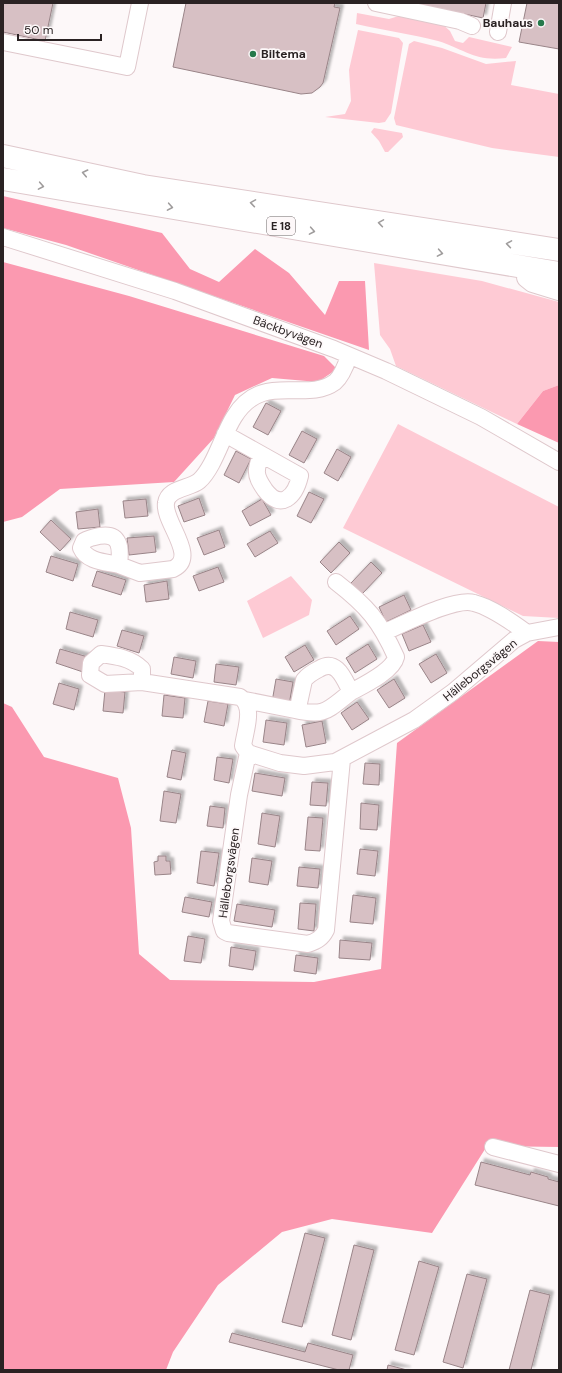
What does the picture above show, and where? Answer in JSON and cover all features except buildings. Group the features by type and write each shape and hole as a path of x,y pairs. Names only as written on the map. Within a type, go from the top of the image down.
{"highway":[{"name":"E 18","path":"3,156 143,186 559,250"},
{"name":"E 18","path":"3,179 559,273"},
{"path":"514,265 533,281 559,289"}],"street":[{"path":"3,42 127,68 140,3"},
{"path":"376,3 460,21 472,26"},
{"path":"498,32 502,3"},
{"name":"Bäckbyvägen","path":"3,237 175,291 302,336 386,371 481,417 559,462"},
{"path":"120,565 140,573 178,567 182,561 182,553 165,504 172,493 194,484 205,475 237,411 249,400 276,389 322,389 336,381 344,369 349,356"},
{"path":"225,434 261,455"},
{"path":"142,682 240,697 245,700 312,713 321,712 389,668 396,657 385,632 366,607 336,582"},
{"path":"385,632 439,608 474,602 527,633"},
{"name":"Hälleborgsvägen","path":"342,759 326,930 317,941 308,944 228,933 222,928 221,921 239,795 248,752 280,763 304,766 324,764 342,759 426,712 453,692 514,640 527,633 559,627"},
{"path":"295,710 299,702 304,680 327,665 333,666 338,670 351,692"},
{"path":"245,700 249,710 243,746 248,752"},
{"path":"493,1147 559,1164"}],"shaded area":[{"path":"357,13 389,19 402,15 440,22 450,31 455,41 463,43 469,37 512,47 506,58 486,58 470,54 438,41 356,24"},
{"path":"358,30 399,38 403,43 391,113 385,122 379,123 325,117 345,114 351,101 349,70"},
{"path":"414,41 442,48 486,64 516,61 511,85 559,94 559,157 492,148 396,125 394,118 409,44"},
{"path":"374,128 402,133 403,137 388,152 385,152 379,141 371,132"},
{"path":"3,196 162,233 190,269 219,282 255,249 289,273 325,315 339,281 365,281 369,350 66,245 3,228"},
{"path":"3,262 129,296 324,356 337,369 318,382 272,378 235,395 214,438 174,482 60,489 22,517 3,522"},
{"path":"374,263 482,281 559,302 559,385 543,391 517,424 396,366 390,349 380,335"},
{"path":"559,385 559,443 517,424 543,391"},
{"path":"398,424 559,507 559,618 523,616 343,528"},
{"path":"291,576 312,600 309,615 263,638 247,601"},
{"path":"538,641 559,642 559,1147 487,1146 432,1233 332,1219 282,1232 218,1285 173,1352 166,1370 3,1370 3,703 12,707 44,757 118,778 131,828 139,954 170,980 314,982 381,969 397,743"}],"place":[{"name":"Bauhaus","path":"541,23"},
{"name":"Biltema","path":"253,54"}]}
